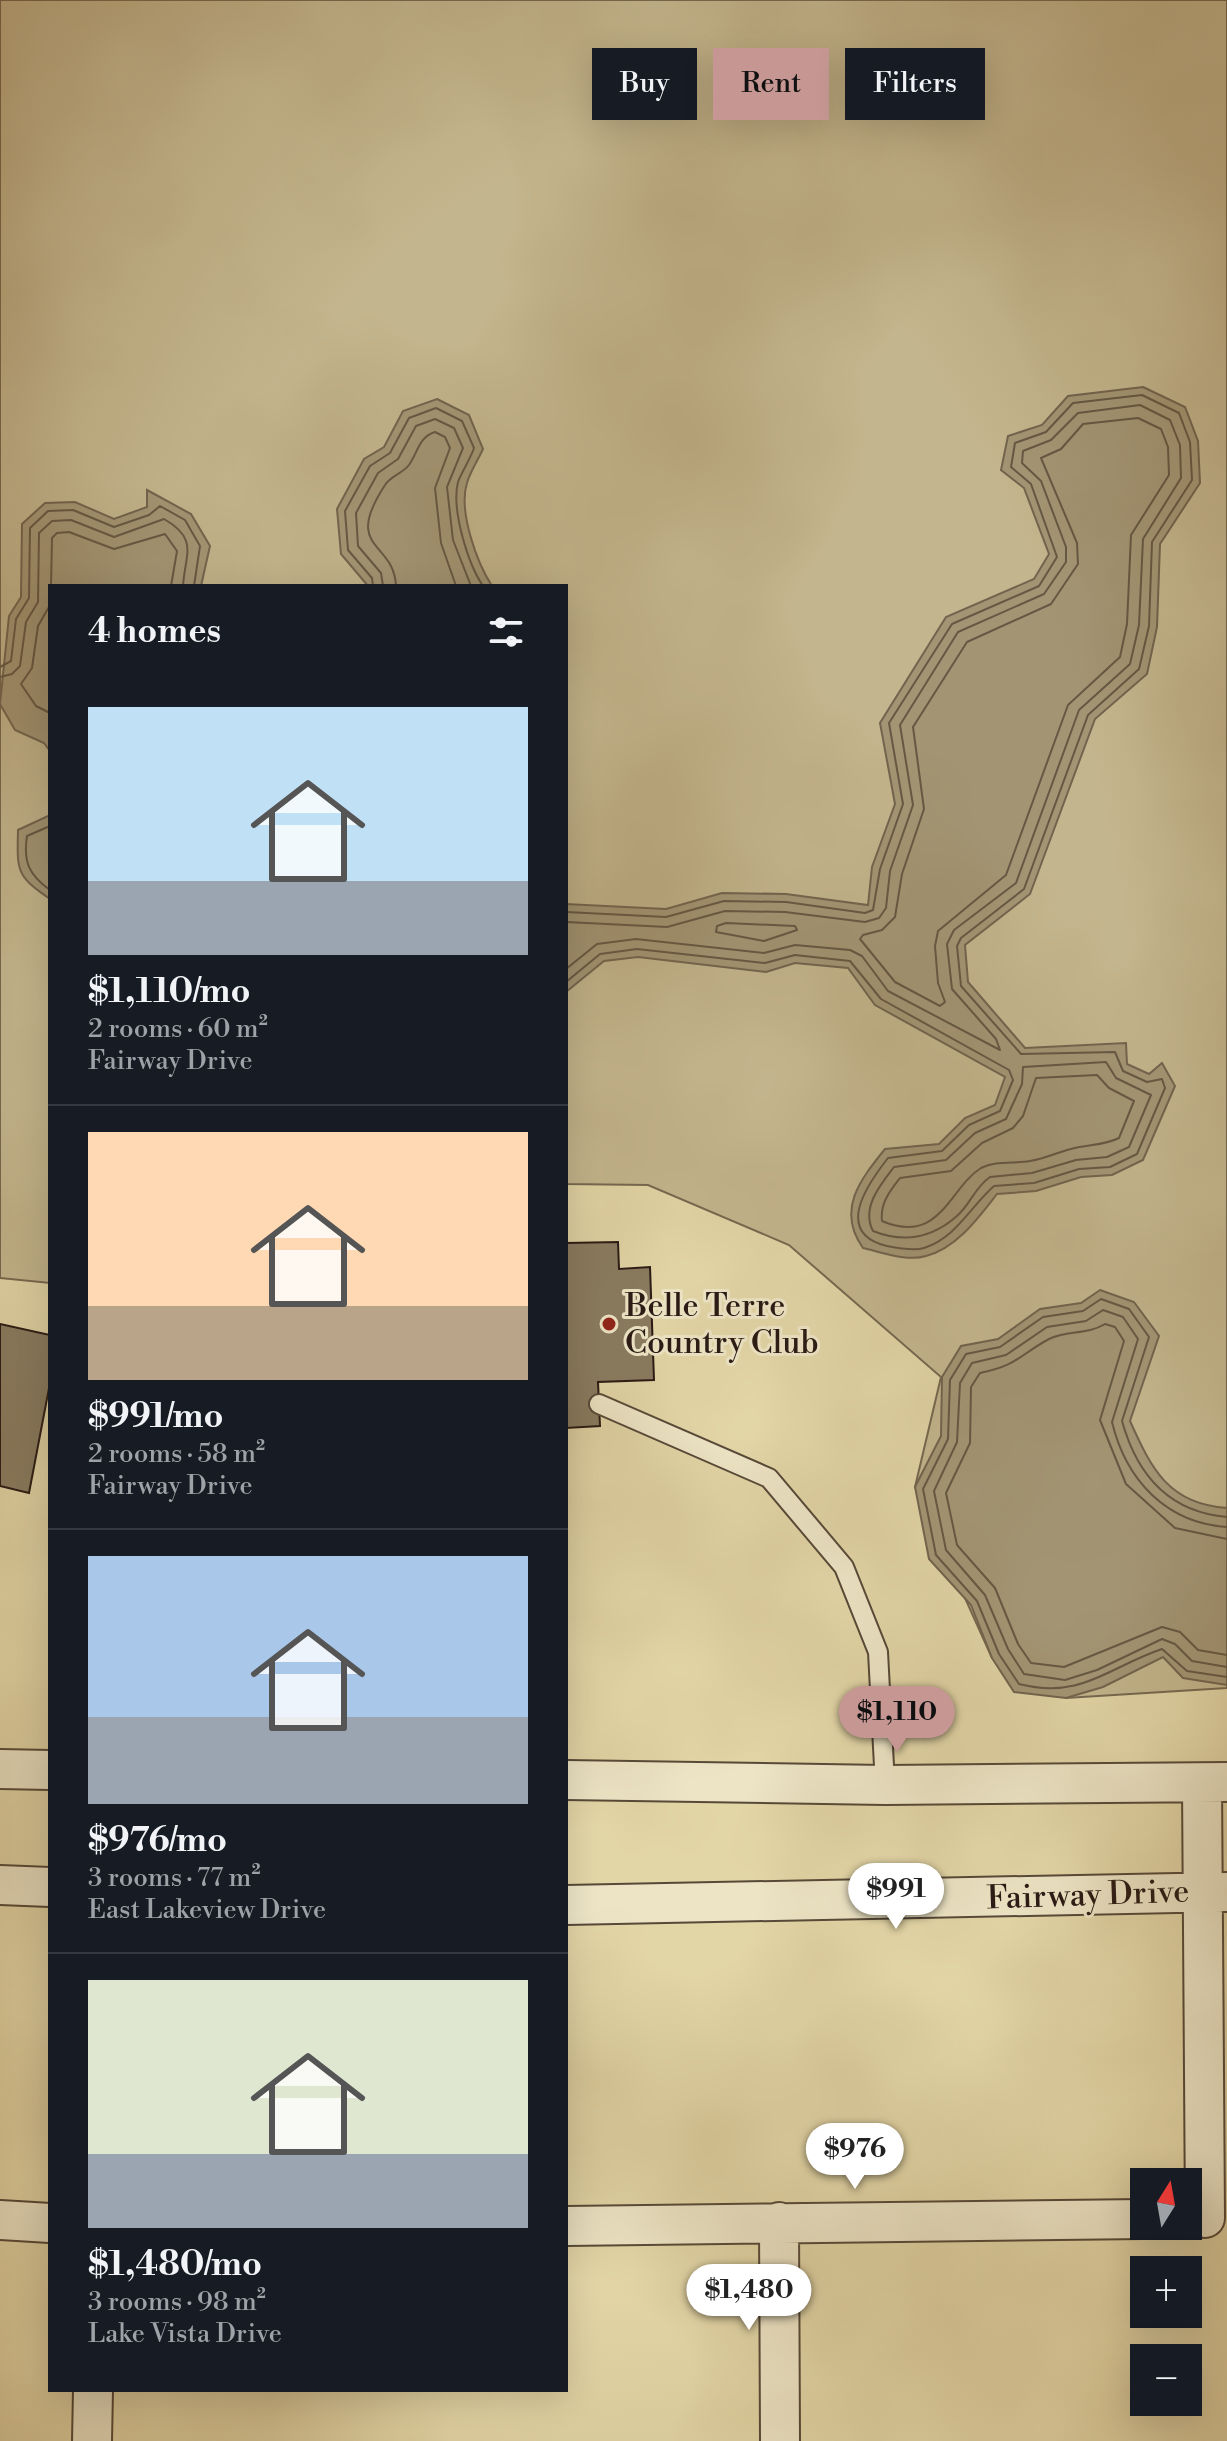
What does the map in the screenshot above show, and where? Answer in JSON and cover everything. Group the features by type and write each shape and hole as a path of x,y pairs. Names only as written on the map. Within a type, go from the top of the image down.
{"street":[{"path":"0,1769 48,1770"},
{"path":"568,1780 885,1785 1215,1782 1207,2218"},
{"path":"0,1885 48,1887"},
{"name":"Fairway Drive","path":"568,1905 1214,1892"},
{"path":"568,2226 1130,2219"},
{"path":"0,2220 48,2223"},
{"path":"779,2222 780,2441"},
{"path":"92,2441 93,2392"}],"lane":[{"path":"599,1404 769,1478 844,1567 878,1652 885,1785"}],"shaded area":[{"name":"Belle Terre Country Club","path":"0,0 1227,0 1227,1688 1066,1698 992,1658 915,1487 941,1377 789,1245 648,1185 568,1184 568,584 48,584 48,1283 0,1278"}],"water":[{"path":"1143,387 1185,407 1198,441 1200,483 1160,544 1157,627 1147,674 1095,719 1030,894 965,945 968,982 1025,1048 1126,1043 1127,1064 1149,1074 1162,1063 1175,1086 1143,1160 1112,1175 1081,1177 1036,1191 997,1194 975,1222 948,1246 919,1258 902,1257 863,1248 852,1221 854,1196 860,1184 885,1149 939,1144 965,1118 995,1105 1005,1077 875,1005 848,968 795,963 766,972 638,957 604,961 568,990 568,904 666,909 722,893 786,894 868,905 872,867 895,804 880,723 946,617 1034,579 1049,554 1024,488 1001,470 1008,436 1042,425 1068,396"},
{"path":"437,399 469,415 483,449 467,483 465,508 475,551 491,584 366,584 341,554 337,509 364,459 384,447 403,411"},
{"path":"147,490 191,514 210,546 201,584 48,584 48,748 44,743 15,730 0,704 9,616 21,597 22,524 45,503 75,502 114,519 147,507"},
{"path":"48,816 48,897 21,871 18,830"},
{"path":"1100,1290 1134,1302 1159,1336 1130,1421 1146,1455 1177,1492 1190,1500 1227,1508 1227,1685 1183,1678 1163,1657 1103,1687 1066,1698 1014,1692 992,1658 971,1605 929,1559 915,1487 941,1436 942,1377 961,1346 998,1339 1040,1309 1081,1303"}],"building":[{"name":"Belle Terre Country Club","path":"618,1242 619,1269 650,1267 654,1380 598,1382 600,1426 568,1428 568,1243"},
{"path":"0,1324 48,1335 48,1393 29,1493 0,1486"}],"place":[{"name":"Belle Terre Country Club","path":"609,1324"}]}
